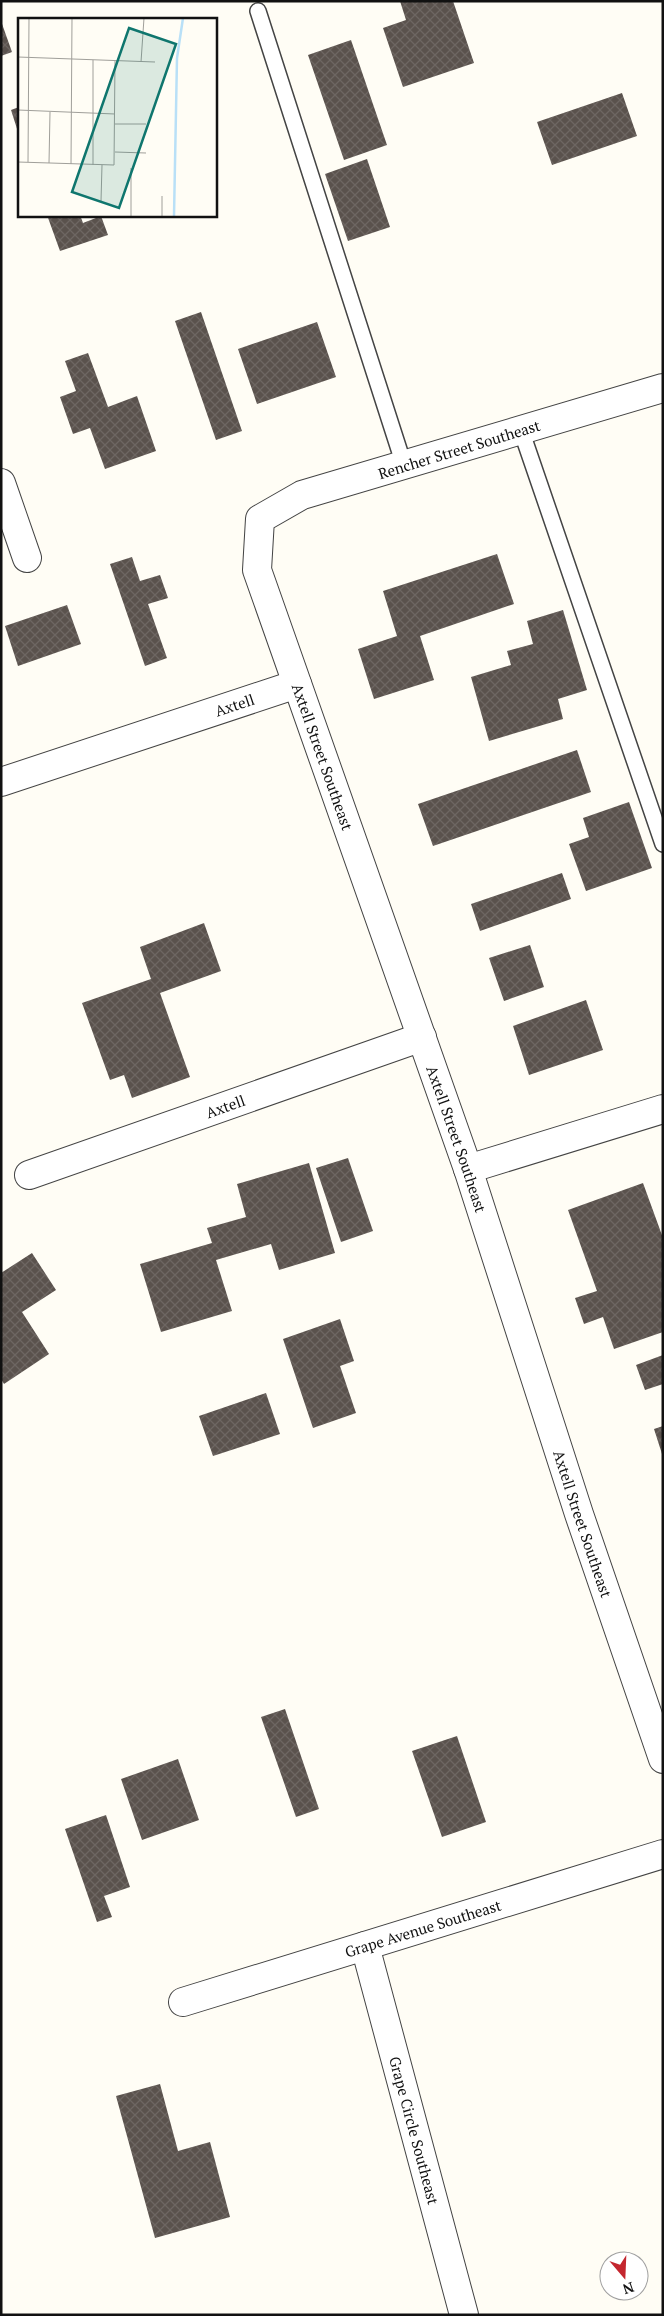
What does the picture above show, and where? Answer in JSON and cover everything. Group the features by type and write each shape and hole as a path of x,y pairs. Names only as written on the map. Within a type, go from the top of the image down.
{"street":[{"name":"Rencher Street Southeast","path":"260,519 302,495 663,388"},
{"path":"1,483 27,558"},
{"name":"Axtell Street Southeast","path":"260,519 257,570 468,1169 576,1505 663,1759"},
{"name":"Axtell","path":"1,782 297,684"},
{"name":"Axtell","path":"28,1174 422,1037"},
{"path":"468,1169 663,1109"},
{"name":"Grape Avenue Southeast","path":"183,2002 663,1854"},
{"name":"Grape Circle Southeast","path":"365,1946 464,2315"}],"lane":[{"path":"258,12 404,465"},
{"path":"521,430 663,844"}],"building":[{"path":"400,1 453,1 474,63 403,87 383,28 406,20"},
{"path":"1,21 12,52 1,56"},
{"path":"351,40 387,145 344,160 308,55"},
{"path":"622,93 637,136 552,165 537,122"},
{"path":"18,107 18,132 11,110"},
{"path":"367,159 390,227 348,241 325,174"},
{"path":"47,216 80,216 83,223 101,216 108,235 60,251"},
{"path":"201,312 242,431 216,440 175,321"},
{"path":"317,322 336,377 257,404 238,349"},
{"path":"88,353 108,407 137,396 156,451 105,469 90,428 73,434 60,397 76,391 65,361"},
{"path":"497,554 514,604 420,636 434,680 374,699 358,649 397,636 383,591"},
{"path":"132,557 140,581 160,575 168,598 148,604 167,658 145,666 110,564"},
{"path":"67,605 81,644 18,666 5,626"},
{"path":"563,610 587,690 558,699 563,719 489,741 471,677 511,665 507,651 533,644 527,621"},
{"path":"577,750 591,792 433,846 418,804"},
{"path":"629,802 652,868 586,891 569,844 589,837 583,818"},
{"path":"562,873 571,899 480,931 471,904"},
{"path":"204,923 221,971 160,993 190,1077 132,1098 124,1075 110,1080 82,1003 151,979 140,947"},
{"path":"530,945 544,987 504,1001 489,958"},
{"path":"586,1000 603,1050 529,1075 513,1026"},
{"path":"348,1158 373,1231 341,1242 316,1168"},
{"path":"309,1163 335,1253 279,1270 271,1244 216,1260 232,1311 161,1332 140,1264 212,1243 207,1228 246,1217 237,1184"},
{"path":"643,1183 663,1238 663,1332 614,1349 603,1317 584,1324 575,1298 597,1291 568,1210"},
{"path":"32,1253 56,1290 22,1312 49,1354 4,1384 1,1379 1,1273"},
{"path":"340,1319 354,1361 340,1366 356,1413 313,1428 283,1339"},
{"path":"663,1355 663,1384 645,1390 636,1365"},
{"path":"266,1393 280,1434 213,1456 199,1416"},
{"path":"663,1426 663,1454 662,1454 654,1429"},
{"path":"285,1709 319,1809 296,1817 261,1717"},
{"path":"457,1736 486,1822 442,1837 412,1751"},
{"path":"178,1759 199,1820 142,1840 121,1779"},
{"path":"106,1815 130,1887 104,1896 112,1917 97,1922 65,1829"},
{"path":"160,2084 178,2151 210,2142 230,2217 155,2238 116,2096"}]}
